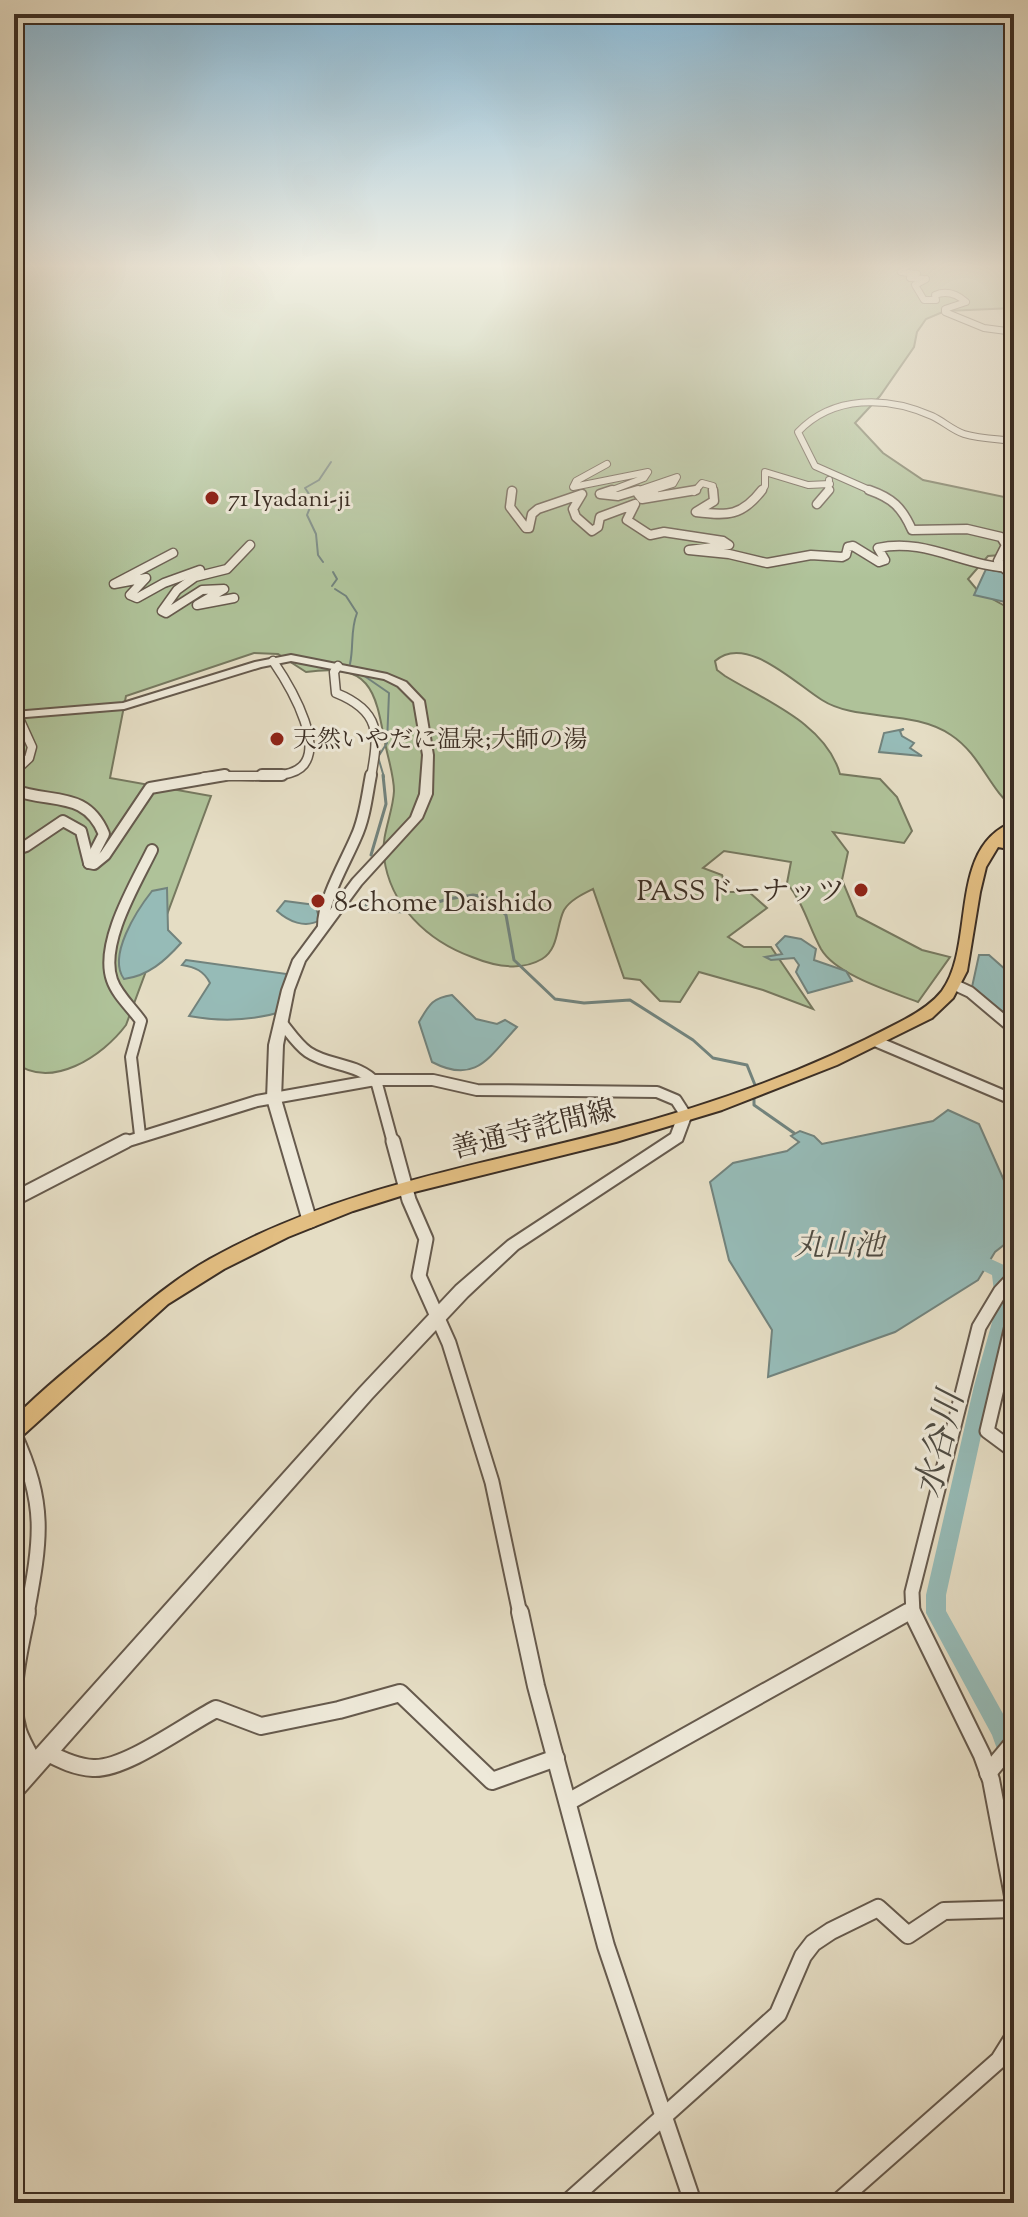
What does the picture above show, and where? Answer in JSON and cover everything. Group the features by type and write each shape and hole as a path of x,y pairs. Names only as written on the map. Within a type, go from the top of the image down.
{"main road":[{"name":"善通寺詫間線","path":"14,1432 71,1377 163,1298 231,1258 310,1222 407,1187 645,1128 763,1090 875,1041 926,1014 955,985 963,966 980,860 994,842 1014,826"},
{"path":"994,842 1014,846"}],"street":[{"path":"1010,569 998,561 1006,545 1001,537 956,528 915,531 898,504 877,492 826,472 813,463 798,432 813,419 851,402 913,409 968,436 1014,441"},
{"path":"607,464 576,481 573,486 590,486 648,472 644,478 600,494 612,497 665,478 677,477 678,481 673,484 638,494 642,499 654,499 694,492 702,483 708,482 713,486 714,501 696,512 711,515 748,508 765,486 765,472 774,472 806,486 830,484"},
{"path":"826,472 830,484"},
{"path":"817,504 830,484"},
{"path":"512,491 507,502 509,509 526,528 529,528 532,514 538,509 582,494 573,509 576,517 592,531 598,527 600,517 635,504 627,520 650,535 670,533 729,545 689,550 767,563 811,555 842,557 846,555 848,547 857,545 871,559 879,562 885,560 878,548 901,544 1010,569"},
{"path":"234,598 197,605 224,589 215,587 179,601 166,613 162,611 177,590 195,577 227,569 250,545"},
{"path":"173,553 114,584 146,578 130,595 137,598 191,572 212,572"},
{"path":"15,715 124,706 273,661 304,659 387,677 413,693 421,714 429,775 426,794 416,818 357,882 323,926 293,973 282,1023 273,1071 274,1099 310,1222"},
{"path":"89,863 94,864 105,855 150,788 242,774 287,773 301,768 308,757 309,740 303,711 296,693 273,661"},
{"path":"323,926 323,911 334,890 340,866 357,836 377,744 376,727 358,702 336,693 334,672 338,666"},
{"path":"14,772 29,758 32,747 31,737 15,715"},
{"path":"14,790 82,805 95,812 104,834 89,863"},
{"path":"14,850 29,846 54,824 62,821 76,825 82,831 86,840 83,854 89,863"},
{"path":"140,1135 131,1057 141,1021 111,978 110,955 125,908 152,850"},
{"path":"955,985 970,992 1014,1029"},
{"path":"282,1023 309,1052 357,1068 375,1080 426,1239 419,1276 453,1355 492,1482 536,1686 606,1946 693,2203"},
{"path":"875,1041 1014,1100"},
{"path":"14,1199 140,1135 175,1128 257,1101 375,1080 433,1080 477,1090 657,1092 676,1100 685,1114 677,1137 513,1245 437,1317 14,1789"},
{"path":"1014,1277 1000,1292 979,1327 930,1517 912,1592 911,1610 921,1635 966,1718 988,1773 1014,1901"},
{"path":"1014,1317 987,1431 1014,1451"},
{"path":"14,1432 33,1477 39,1502 17,1686 16,1722 41,1758 96,1769 120,1766 216,1709 261,1726 339,1710 400,1693 492,1781 556,1758"},
{"path":"568,1802 911,1610"},
{"path":"988,1773 1014,1742"},
{"path":"567,2203 778,2014 789,1996 807,1950 826,1935 878,1908 908,1935 944,1911 1014,1909"},
{"path":"837,2203 999,2060 1014,2036"}],"green space":[{"path":"14,371 897,371 855,423 883,453 923,480 1014,499 1014,554 988,556 968,579 978,591 1014,611 1014,809 970,752 951,735 936,727 836,707 756,657 741,653 727,654 715,661 717,670 725,676 776,705 808,728 833,756 840,774 880,779 897,797 912,831 904,843 833,832 848,852 842,880 857,916 922,950 950,957 918,1002 865,982 828,958 787,883 791,862 724,851 703,868 722,875 728,892 749,892 767,908 728,937 744,947 771,947 813,1009 763,990 699,972 680,1002 660,1001 640,980 624,978 593,889 567,906 551,949 534,963 498,965 456,950 426,931 414,919 394,891 388,875 384,849 394,785 377,707 366,684 344,672 306,672 278,654 254,653 126,696 110,778 211,796 126,1025 104,1048 75,1066 44,1073 28,1070 14,1062"}],"water":[{"path":"986,569 1014,574 1014,604 974,595"},
{"path":"904,729 900,731 902,736 914,743 910,748 922,756 879,752 884,733"},
{"path":"167,888 168,930 181,943 156,967 124,979 119,958 126,934 152,891"},
{"path":"285,901 315,905 320,920 303,924 286,918 277,911"},
{"path":"785,936 801,939 816,949 814,960 846,971 852,981 808,993 796,972 799,965 794,958 771,960 765,957 782,954 776,945"},
{"path":"979,955 989,955 1006,970 1014,971 1014,1021 972,987"},
{"path":"186,960 287,974 281,1012 235,1020 189,1016 210,983 199,970 182,965"},
{"path":"452,995 476,1019 497,1024 505,1020 517,1027 489,1057 471,1069 447,1068 432,1062 419,1022 432,1003"},
{"name":"丸山池","path":"948,1110 979,1124 1014,1203 1014,1237 995,1252 978,1280 895,1332 768,1377 772,1330 729,1260 710,1182 733,1163 787,1151 799,1142 791,1136 800,1131 814,1136 822,1144 933,1121"}],"waterway":[{"path":"323,562 318,555 316,534 307,515 313,500 305,488 319,480 331,462"},
{"path":"332,586 337,579 333,572"},
{"path":"335,589 346,596 357,613 350,664"},
{"path":"360,673 389,693 387,743 378,757 384,777"},
{"path":"371,855 386,804 383,775"},
{"path":"368,899 365,910 405,912 448,899 473,895 486,897 506,915 514,960 555,999 584,1003 630,1000 693,1040 713,1058 747,1065 755,1085"},
{"path":"754,1099 754,1105 794,1133"},
{"name":"水谷川","path":"967,1255 1000,1271 1005,1308 983,1386 936,1595 936,1613 1001,1730 1014,1766"}],"place":[{"name":"71 Iyadani-ji","path":"212,498"},
{"name":"天然いやだに温泉;大師の湯","path":"277,739"},
{"name":"PASSドーナッツ","path":"861,890"},
{"name":"8-chome Daishido","path":"318,901"}]}
